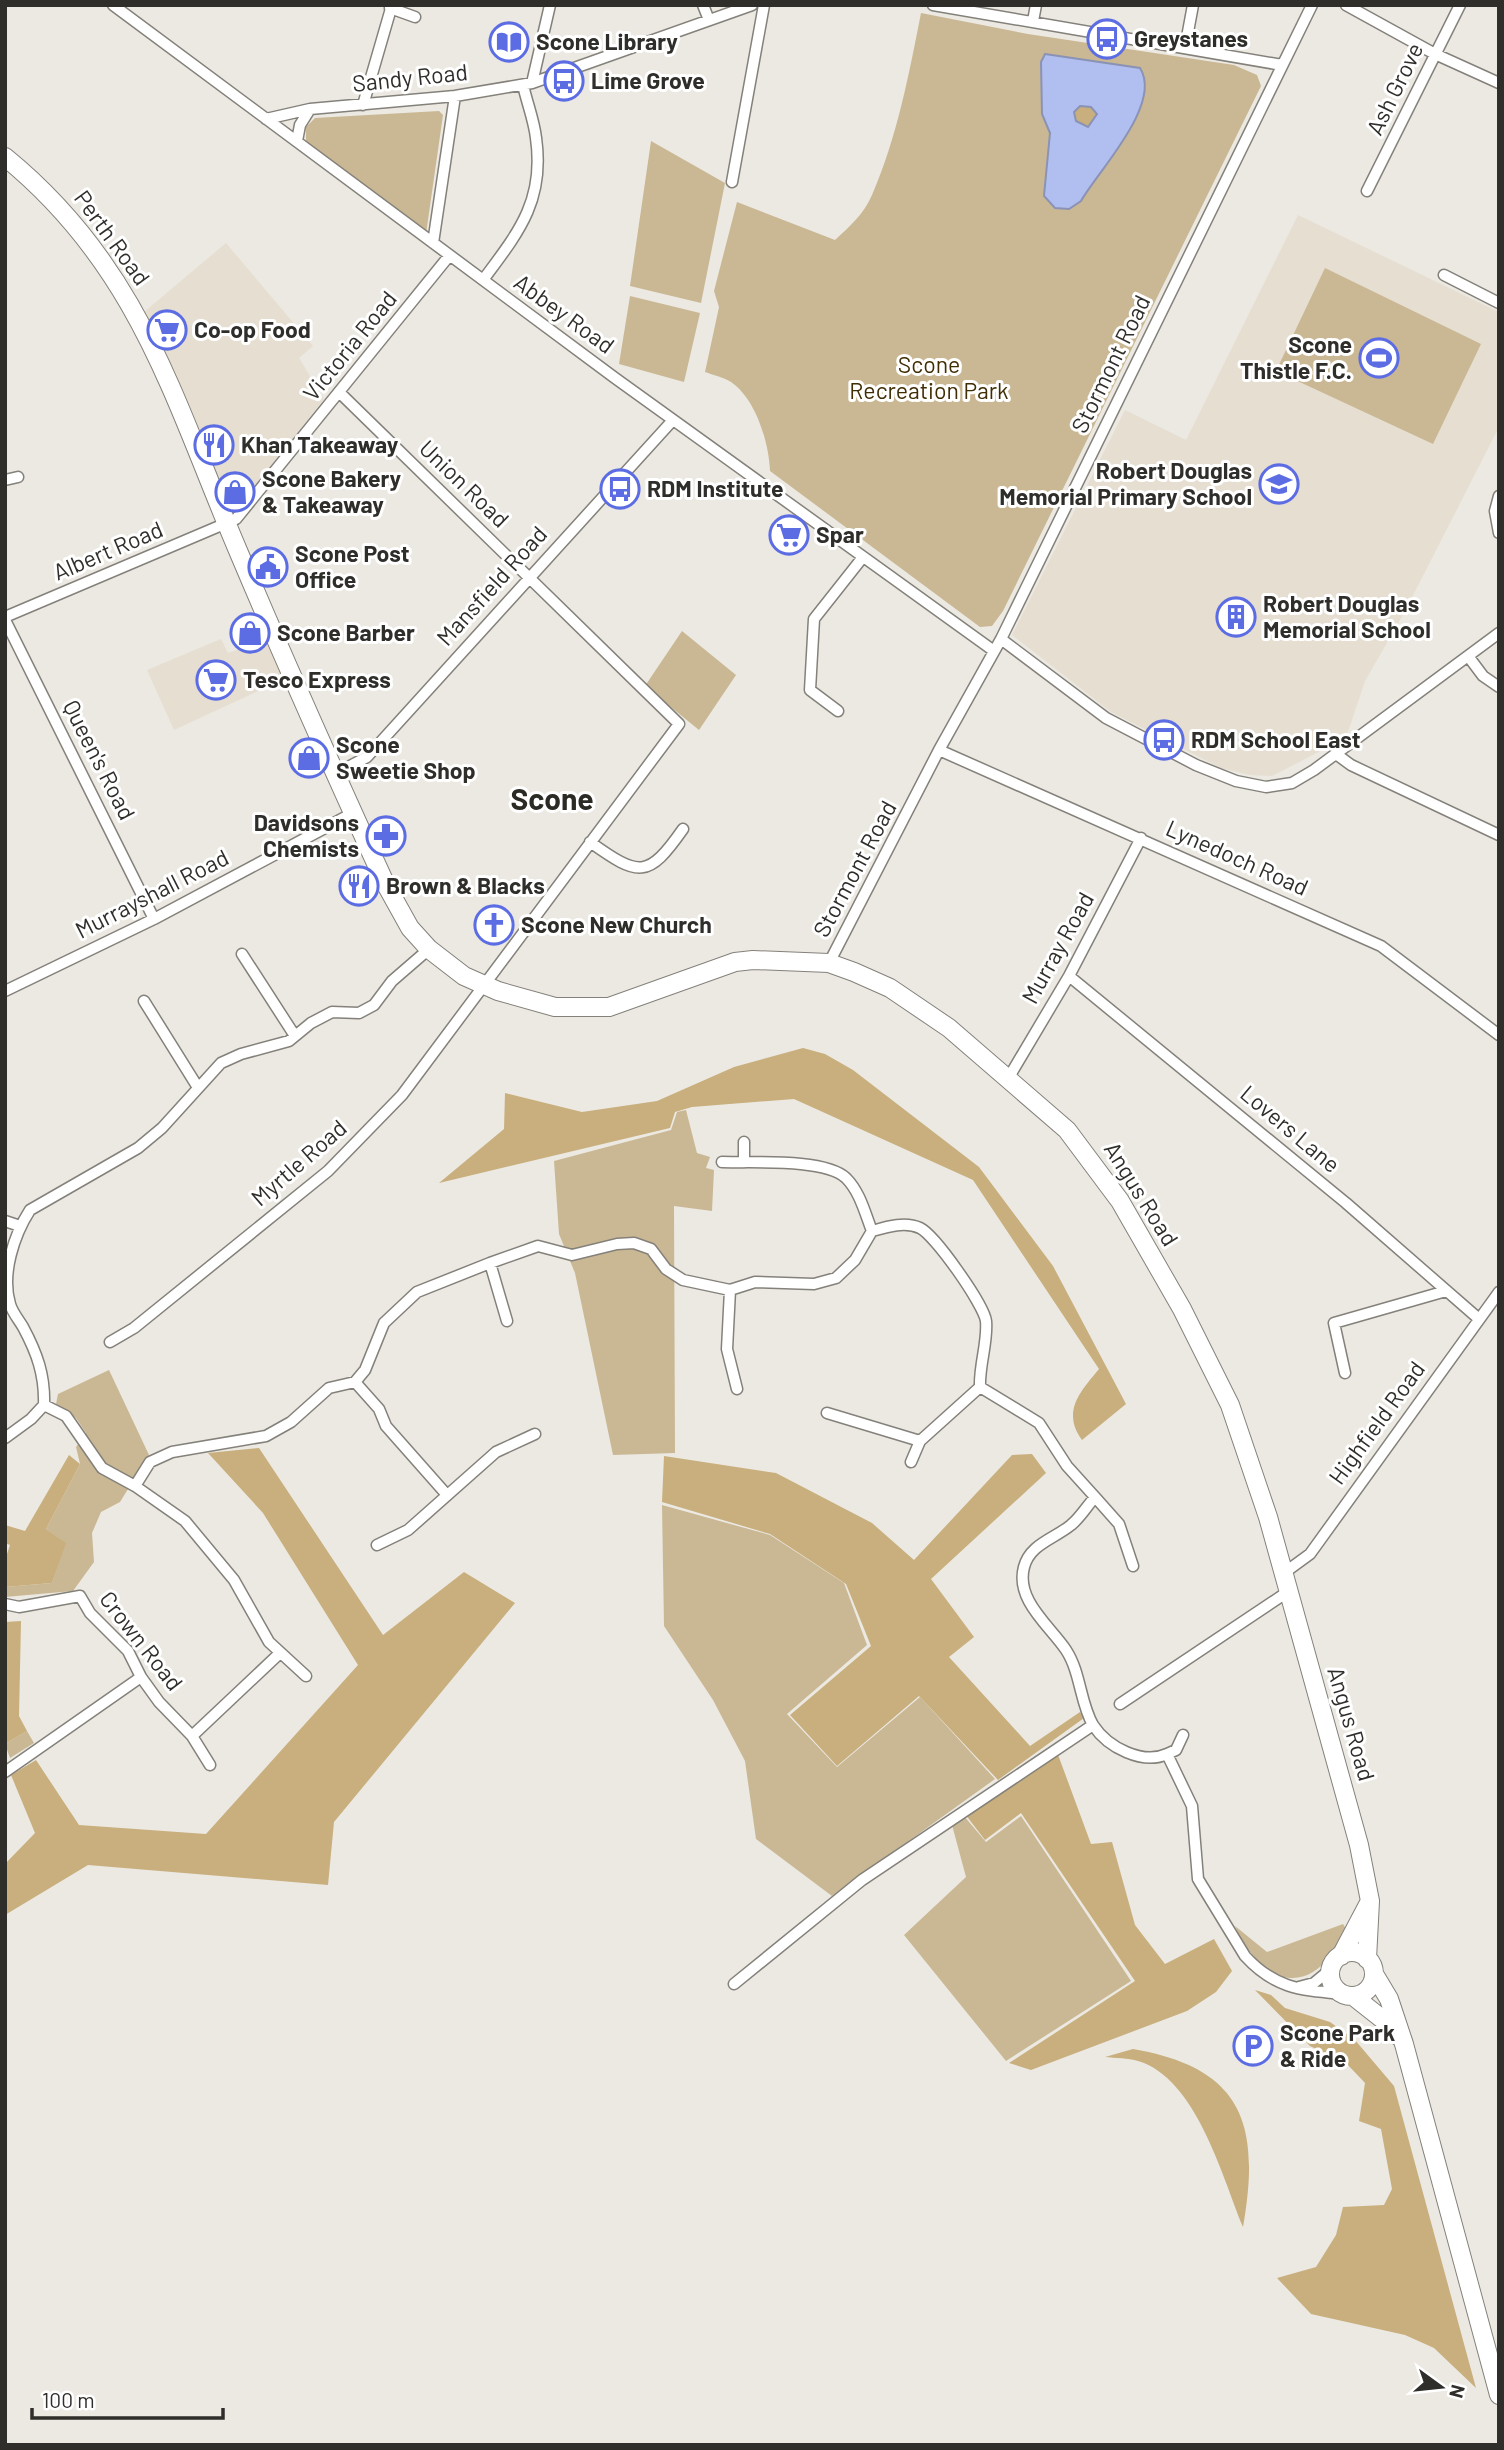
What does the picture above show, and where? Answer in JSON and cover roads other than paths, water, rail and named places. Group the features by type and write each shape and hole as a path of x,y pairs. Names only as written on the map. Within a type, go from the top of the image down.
{"main road":[{"name":"Perth Road","path":"5,157 52,198 117,280 173,389 227,524 353,813 400,913 429,949 464,976 485,985"},
{"name":"Angus Road","path":"485,985 544,1004 588,1008 627,1002 735,962 783,959 829,963 890,988 918,1005 1009,1077 1067,1130 1098,1168 1182,1309 1243,1440 1284,1573 1359,1845 1370,1901 1371,1966"},
{"path":"1370,1901 1336,1962 1334,1986 1386,2022 1404,2044"},
{"path":"1336,1962 1354,1952 1371,1966 1389,1999 1404,2044 1499,2395"},
{"path":"1348,1995 1370,1987 1371,1966"}],"street":[{"name":"Abbey Road","path":"113,5 673,420 994,651"},
{"path":"483,280 519,233 535,187 536,136 528,84 550,5"},
{"path":"703,5 709,20"},
{"name":"Sandy Road","path":"266,119 310,109 455,96 528,84 752,5"},
{"path":"732,182 764,5"},
{"path":"933,5 1282,65"},
{"path":"1033,21 1036,5"},
{"path":"1185,48 1193,5"},
{"name":"Stormont Road","path":"829,963 939,750 1001,639 1312,5"},
{"path":"1346,5 1498,85"},
{"name":"Ash Grove","path":"1367,191 1461,5"},
{"path":"363,105 391,7 415,17"},
{"path":"433,243 455,96"},
{"path":"297,141 300,125 310,109"},
{"name":"Victoria Road","path":"227,524 236,519 450,256"},
{"path":"1444,275 1499,303"},
{"name":"Union Road","path":"340,393 679,724"},
{"name":"Mansfield Road","path":"337,773 366,757 673,420"},
{"path":"5,480 18,477"},
{"path":"1499,496 1495,511 1499,533"},
{"name":"Albert Road","path":"5,619 227,524"},
{"path":"838,711 810,691 814,619 863,557"},
{"name":"Queen's Road","path":"5,619 154,919"},
{"path":"1001,639 1106,718 1191,763 1236,782 1266,787 1292,783 1336,754 1499,633"},
{"path":"1468,656 1483,676 1499,687"},
{"name":"Myrtle Road","path":"110,1342 134,1328 328,1171 402,1096 679,724"},
{"name":"Lynedoch Road","path":"939,750 1381,946 1499,1035"},
{"path":"1336,754 1352,765 1499,835"},
{"name":"Murrayshall Road","path":"5,991 154,919 353,813"},
{"path":"590,842 617,861 641,868 658,862 683,829"},
{"name":"Murray Road","path":"1009,1077 1069,976 1141,838"},
{"path":"5,1438 32,1419 44,1405 43,1376 37,1353 10,1304 7,1276 20,1226 30,1210 138,1148 162,1128 197,1086 221,1063 241,1054 271,1048 332,1012 359,1013 374,1005 393,981 429,949"},
{"path":"242,954 295,1036"},
{"name":"Lovers Lane","path":"1069,976 1314,1176 1479,1319"},
{"path":"144,1001 197,1086"},
{"path":"744,1142 744,1162"},
{"path":"722,1161 828,1168 845,1176 858,1193 872,1231"},
{"path":"5,1221 20,1226"},
{"path":"135,1486 150,1462 172,1452 266,1436 291,1422 329,1388 355,1382 365,1370 384,1323 417,1292 538,1246 572,1255 617,1244 634,1243 651,1249 666,1269 683,1280 730,1290 755,1282 814,1284 836,1278 855,1260 872,1231 892,1225 920,1228 939,1247 978,1302 986,1321 980,1387 920,1441 911,1462"},
{"path":"490,1263 507,1321"},
{"path":"730,1290 727,1349 737,1389"},
{"path":"1345,1373 1334,1323 1446,1291"},
{"name":"Highfield Road","path":"1284,1573 1310,1554 1499,1292"},
{"path":"355,1382 379,1409 386,1426 447,1494"},
{"path":"980,1387 1039,1423 1067,1466 1119,1524 1133,1566"},
{"path":"44,1405 66,1416 102,1468 135,1486 185,1521 234,1580 258,1625 279,1653 306,1676"},
{"path":"827,1413 920,1441"},
{"path":"377,1545 408,1530 496,1452 535,1434"},
{"path":"1095,1497 1072,1525 1035,1549 1023,1568 1024,1589 1029,1602 1075,1667 1093,1725 1118,1747 1147,1759 1176,1750 1184,1735"},
{"path":"1120,1704 1289,1591"},
{"name":"Crown Road","path":"5,1604 19,1607 80,1596 90,1613 128,1651 141,1677 159,1702 192,1736 211,1765"},
{"path":"192,1736 279,1653"},
{"path":"5,1772 141,1677"},
{"path":"734,1983 862,1880 1093,1725"},
{"path":"1167,1754 1192,1806 1196,1863 1202,1888 1255,1967 1271,1980 1296,1988 1348,1995"},
{"path":"1296,1988 1314,1983 1336,1962"}],"water":[{"path":"1045,54 1140,68 1145,83 1143,100 1126,137 1081,201 1069,209 1055,208 1044,196 1050,133 1042,114 1041,62","holes":["1080,106 1091,107 1097,114 1088,127 1076,121 1074,112"]}],"place":[{"name":"Greystanes","path":"1107,39"},
{"name":"Scone Library","path":"509,42"},
{"name":"Lime Grove","path":"564,81"},
{"name":"Co-op Food","path":"167,330"},
{"name":"Scone Thistle F.C.","path":"1379,358"},
{"name":"Khan Takeaway","path":"214,445"},
{"name":"Robert Douglas Memorial Primary School","path":"1279,484"},
{"name":"RDM Institute","path":"620,489"},
{"name":"Scone Bakery & Takeaway","path":"235,492"},
{"name":"Spar","path":"789,535"},
{"name":"Scone Post Office","path":"268,567"},
{"name":"Robert Douglas Memorial School","path":"1236,617"},
{"name":"Scone Barber","path":"250,633"},
{"name":"Tesco Express","path":"216,680"},
{"name":"RDM School East","path":"1164,740"},
{"name":"Scone Sweetie Shop","path":"309,758"},
{"name":"Davidsons Chemists","path":"386,836"},
{"name":"Brown & Blacks","path":"359,886"},
{"name":"Scone New Church","path":"494,925"},
{"name":"Scone Park & Ride","path":"1253,2046"}],"district":[{"name":"Scone","path":"552,800"}],"park label":[{"name":"Scone Recreation Park","path":"929,378"}]}
